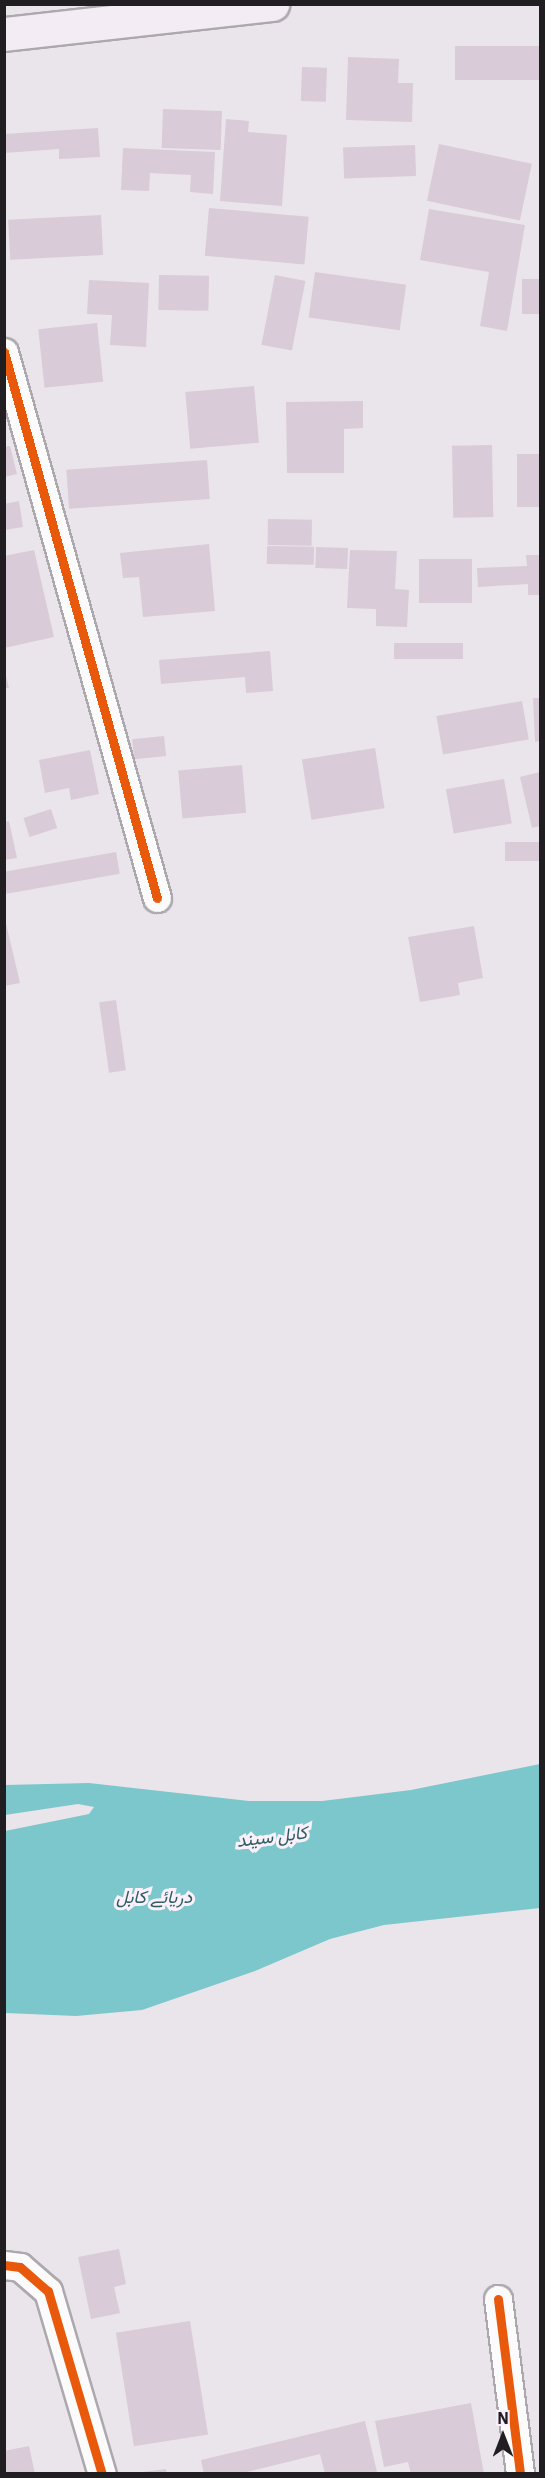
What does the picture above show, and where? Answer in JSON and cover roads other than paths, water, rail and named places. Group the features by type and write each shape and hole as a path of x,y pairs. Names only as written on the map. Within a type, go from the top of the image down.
{"highway":[{"path":"4,34 272,4"}],"street":[{"path":"4,352 157,898"},
{"path":"4,2265 20,2267 48,2291 102,2474"},
{"path":"498,2299 520,2474"}],"water":[{"name":"دریائے کابل","path":"540,1764 540,1908 384,1925 330,1939 255,1971 142,2010 76,2016 5,2013 5,1831 89,1814 94,1807 78,1804 5,1815 5,1785 89,1783 249,1801 322,1801 411,1790"}],"water label":[{"name":"کابل سيند","path":"272,1837"}]}
